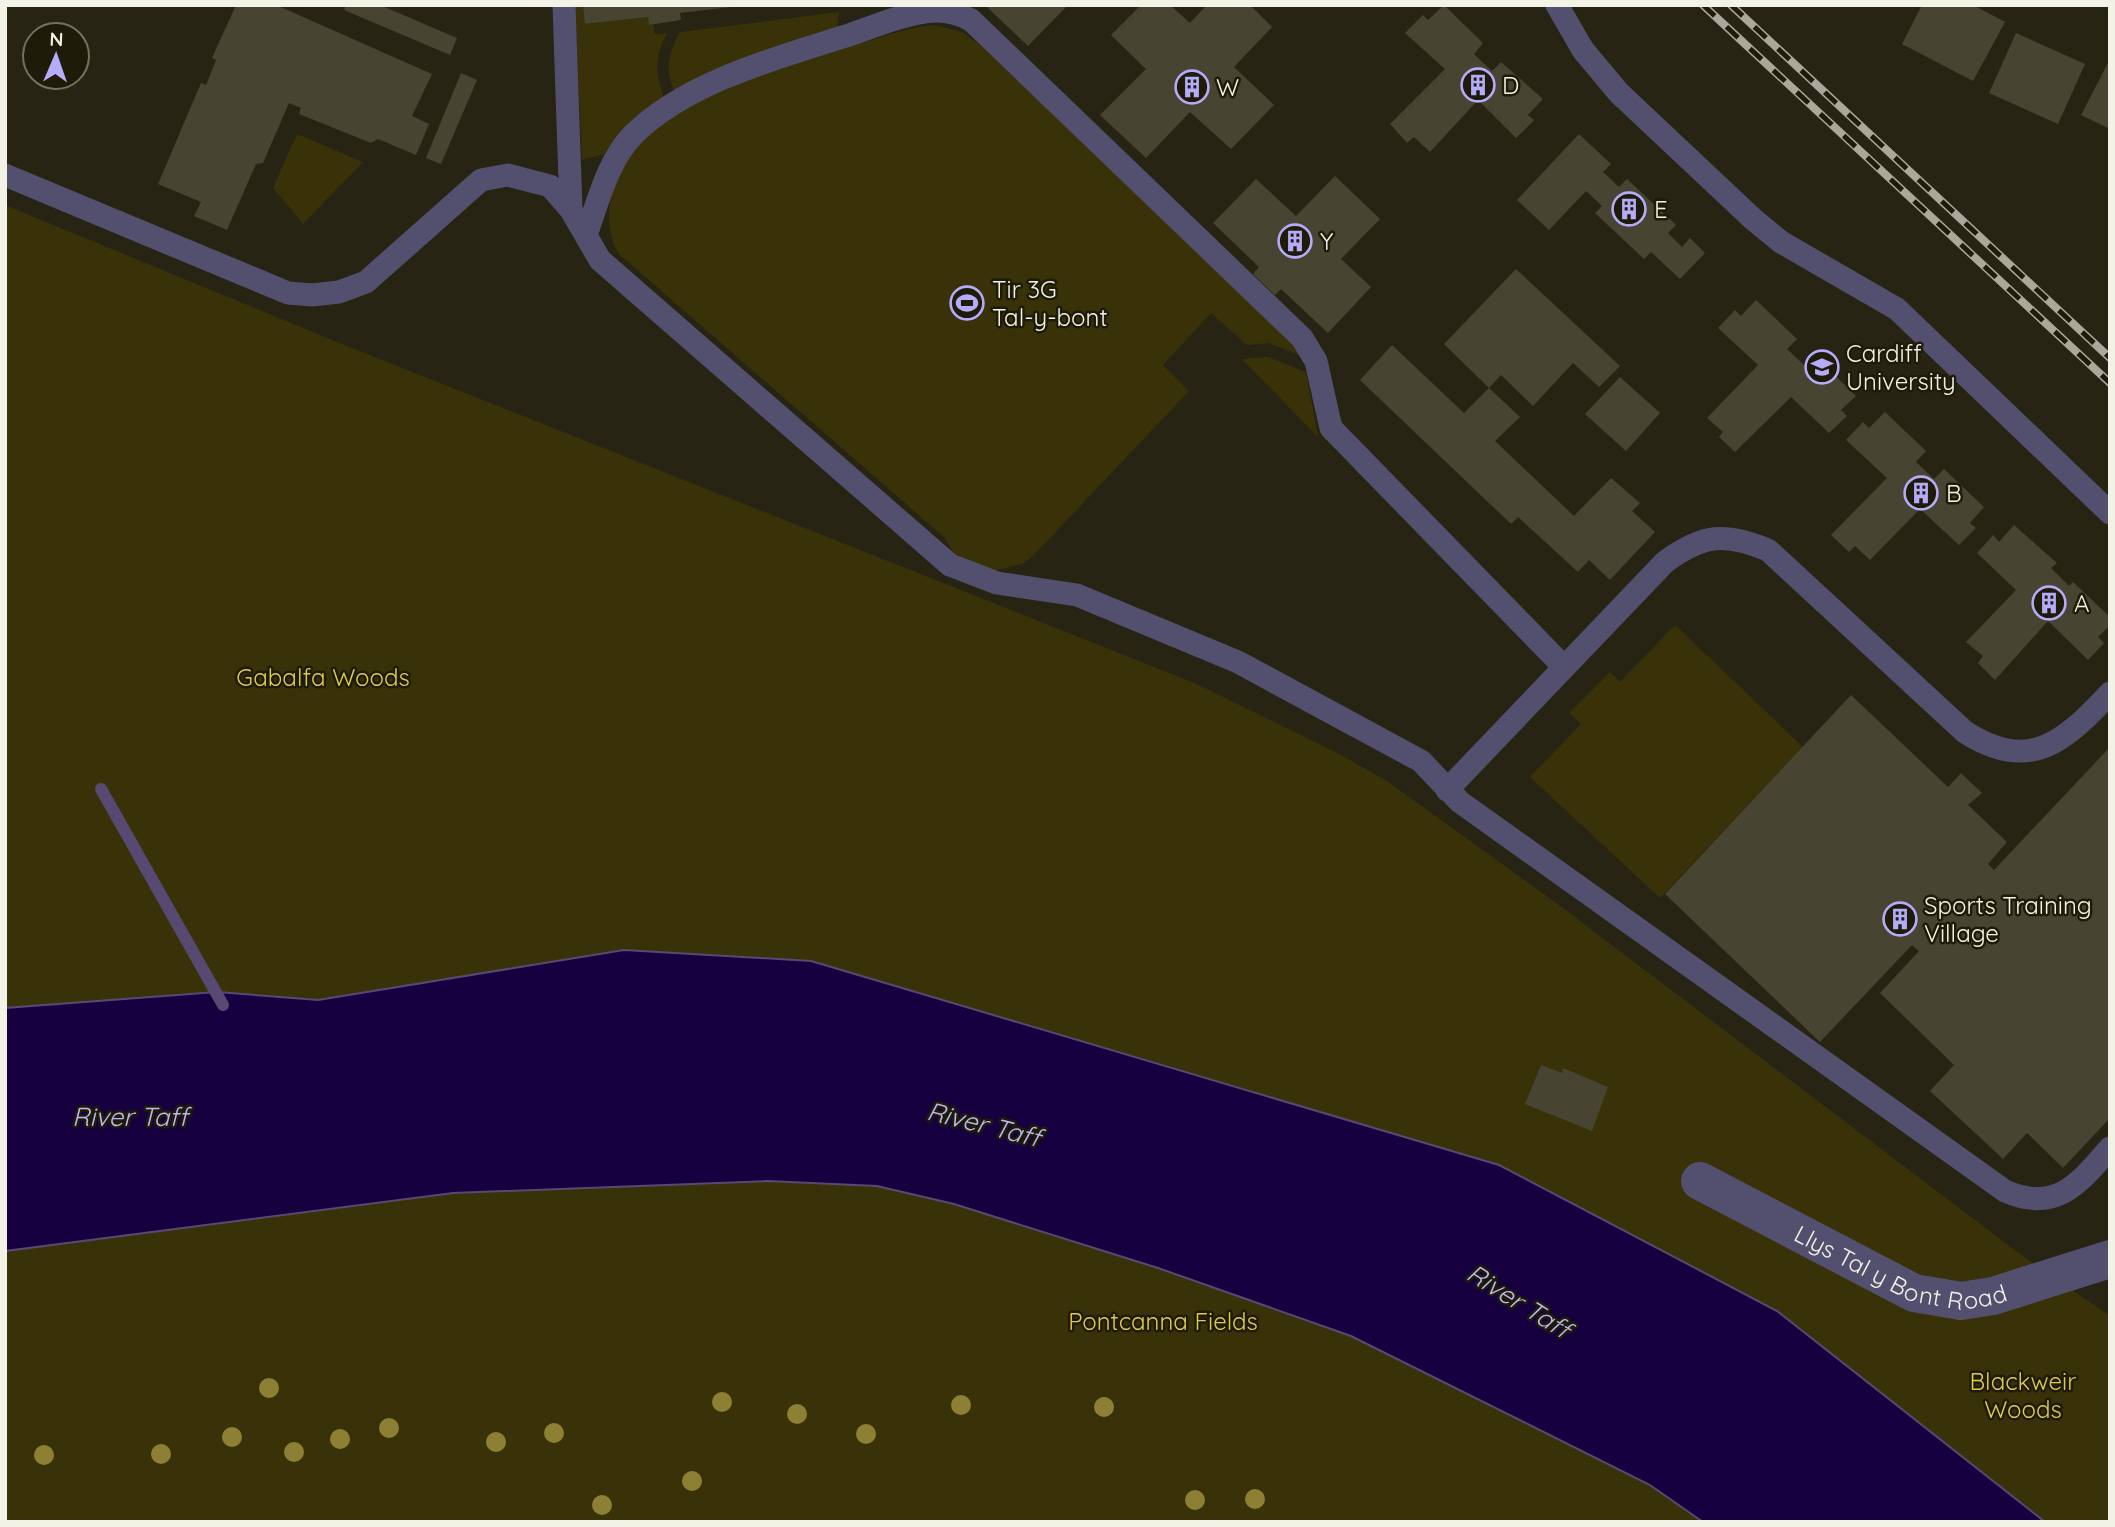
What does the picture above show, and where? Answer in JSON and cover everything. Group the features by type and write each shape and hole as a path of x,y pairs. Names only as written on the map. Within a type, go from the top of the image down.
{"street":[{"name":"Llys Tal y Bont Road","path":"1700,1181 1914,1293 1961,1301 1993,1296 2110,1259"}],"lane":[{"path":"564,5 571,210"},
{"path":"1557,5 1583,50 1619,93 1753,219 1781,242 1897,309 2110,513"},
{"path":"586,235 618,154 645,123 674,104 750,68 797,51 924,12 957,12 971,20 1302,338 1316,361 1331,428 1564,667"},
{"path":"5,175 288,293 312,295 339,292 366,282 481,180 508,175 550,186 571,210 600,260 950,565 997,583 1077,595 1238,662 1421,761 1447,790 2005,1191 2023,1199 2044,1201 2062,1194 2110,1148"},
{"path":"1447,790 1665,562 1683,549 1721,536 1743,539 1768,550 1965,732 1982,743 2008,751 2049,745 2066,737 2110,693"}],"green space":[{"path":"575,5 583,5 586,24 648,17 649,25 654,24 654,34 667,33 657,66 664,98 624,130 605,154 582,160"},
{"path":"839,12 837,27 674,92 669,76 669,62 680,32"},
{"path":"934,25 962,32 980,45 1262,312 1289,339 1300,355 1269,343 1247,345 1211,313 1163,365 1189,391 1032,557 1022,564 993,571 957,558 944,537 619,254 612,240 609,224 613,191 627,160 648,135 672,118 725,90 781,67 900,32"},
{"path":"297,134 363,162 303,224 273,188"},
{"name":"Gabalfa Woods","path":"5,205 347,346 1197,684 1341,755 1387,781 1559,905 2020,1254 2110,1316 2110,1522 2045,1522 1777,1311 1499,1165 811,961 624,950 318,1000 217,992 5,1008"},
{"path":"1268,357 1306,372 1318,437 1242,359"},
{"path":"1675,625 1803,747 1660,898 1530,777 1581,724 1569,713 1610,672 1620,682"},
{"name":"Pontcanna Fields","path":"768,1181 877,1186 954,1204 1158,1268 1351,1336 1650,1485 1703,1522 5,1522 5,1251 453,1193"}],"water":[{"name":"River Taff","path":"624,950 811,961 1499,1165 1777,1311 2045,1522 1703,1522 1650,1485 1351,1336 1158,1268 954,1204 877,1186 768,1181 453,1193 5,1251 5,1008 217,992 318,1000"}],"building":[{"path":"236,5 276,5 432,74 412,116 429,124 416,155 378,139 371,143 299,114 301,108 289,103 263,163 256,164 227,230 194,216 201,202 158,184 201,83 206,85 216,60 212,58"},
{"path":"346,5 380,5 457,38 450,55 344,10"},
{"path":"583,5 731,7 680,13 681,20 649,25 648,17 585,24"},
{"path":"985,5 1068,5 1028,46"},
{"name":"W","path":"1141,5 1170,5 1190,23 1207,5 1250,5 1272,27 1234,67 1274,105 1231,149 1190,112 1146,158 1100,115 1146,69 1111,35"},
{"name":"D","path":"1444,5 1483,43 1474,54 1492,71 1501,62 1543,99 1528,115 1534,120 1516,138 1478,100 1430,152 1414,137 1407,143 1390,124 1445,69 1405,33 1423,15 1428,20"},
{"path":"1922,5 1973,5 2005,22 1973,81 1902,44"},
{"path":"2016,33 2085,64 2058,124 1989,93"},
{"path":"2110,59 2110,129 2081,115"},
{"path":"461,73 477,80 441,164 426,158"},
{"name":"E","path":"1579,134 1611,164 1603,172 1619,187 1627,179 1676,225 1668,233 1682,247 1690,238 1705,253 1680,279 1651,252 1644,259 1595,213 1602,206 1586,191 1549,230 1517,200"},
{"name":"Y","path":"1335,176 1380,219 1341,259 1371,287 1328,333 1281,289 1275,295 1253,274 1259,267 1213,223 1256,179 1296,216"},
{"path":"1516,269 1620,366 1599,387 1573,363 1533,406 1501,375 1489,388 1444,344"},
{"path":"1756,300 1797,339 1787,349 1804,365 1814,355 1856,396 1841,410 1847,416 1829,433 1791,397 1735,452 1719,437 1723,432 1707,418 1758,365 1718,328 1735,310 1741,316"},
{"path":"1392,345 1464,413 1489,388 1520,417 1495,441 1574,516 1611,478 1640,503 1632,511 1655,532 1610,580 1589,560 1578,572 1518,517 1511,524 1360,380"},
{"path":"1620,377 1660,413 1626,451 1585,414"},
{"name":"B","path":"1885,412 1926,451 1916,462 1934,479 1944,469 1984,507 1970,523 1976,528 1959,545 1920,509 1870,560 1855,546 1849,552 1831,535 1887,478 1846,440 1863,422 1869,428"},
{"name":"A","path":"2014,525 2057,563 2051,568 2069,586 2073,582 2110,617 2110,625 2098,637 2104,643 2088,660 2048,621 1995,680 1978,663 1983,656 1966,642 2016,590 1977,553 1993,535 1999,542"},
{"name":"Sports Training Village","path":"1851,695 1948,787 1961,773 1982,793 1968,805 2007,842 1988,864 1994,870 2110,747 2110,1118 2063,1168 2027,1133 2003,1159 1930,1091 1954,1065 1880,993 1919,951 1912,945 1820,1042 1665,894"},
{"path":"1541,1065 1562,1073 1563,1068 1608,1087 1592,1131 1525,1104"}],"waterway":[{"path":"101,789 223,1005"}],"railway":[{"path":"1703,5 2110,383"},
{"path":"1731,5 2110,358"}],"place":[{"name":"D","path":"1478,85"},
{"name":"W","path":"1192,87"},
{"name":"E","path":"1629,209"},
{"name":"Y","path":"1295,241"},
{"name":"Tir 3G Tal-y-bont","path":"967,303"},
{"name":"Cardiff University","path":"1822,367"},
{"name":"B","path":"1921,493"},
{"name":"A","path":"2049,603"},
{"name":"Sports Training Village","path":"1900,919"}],"park label":[{"name":"Blackweir Woods","path":"2023,1395"}]}
